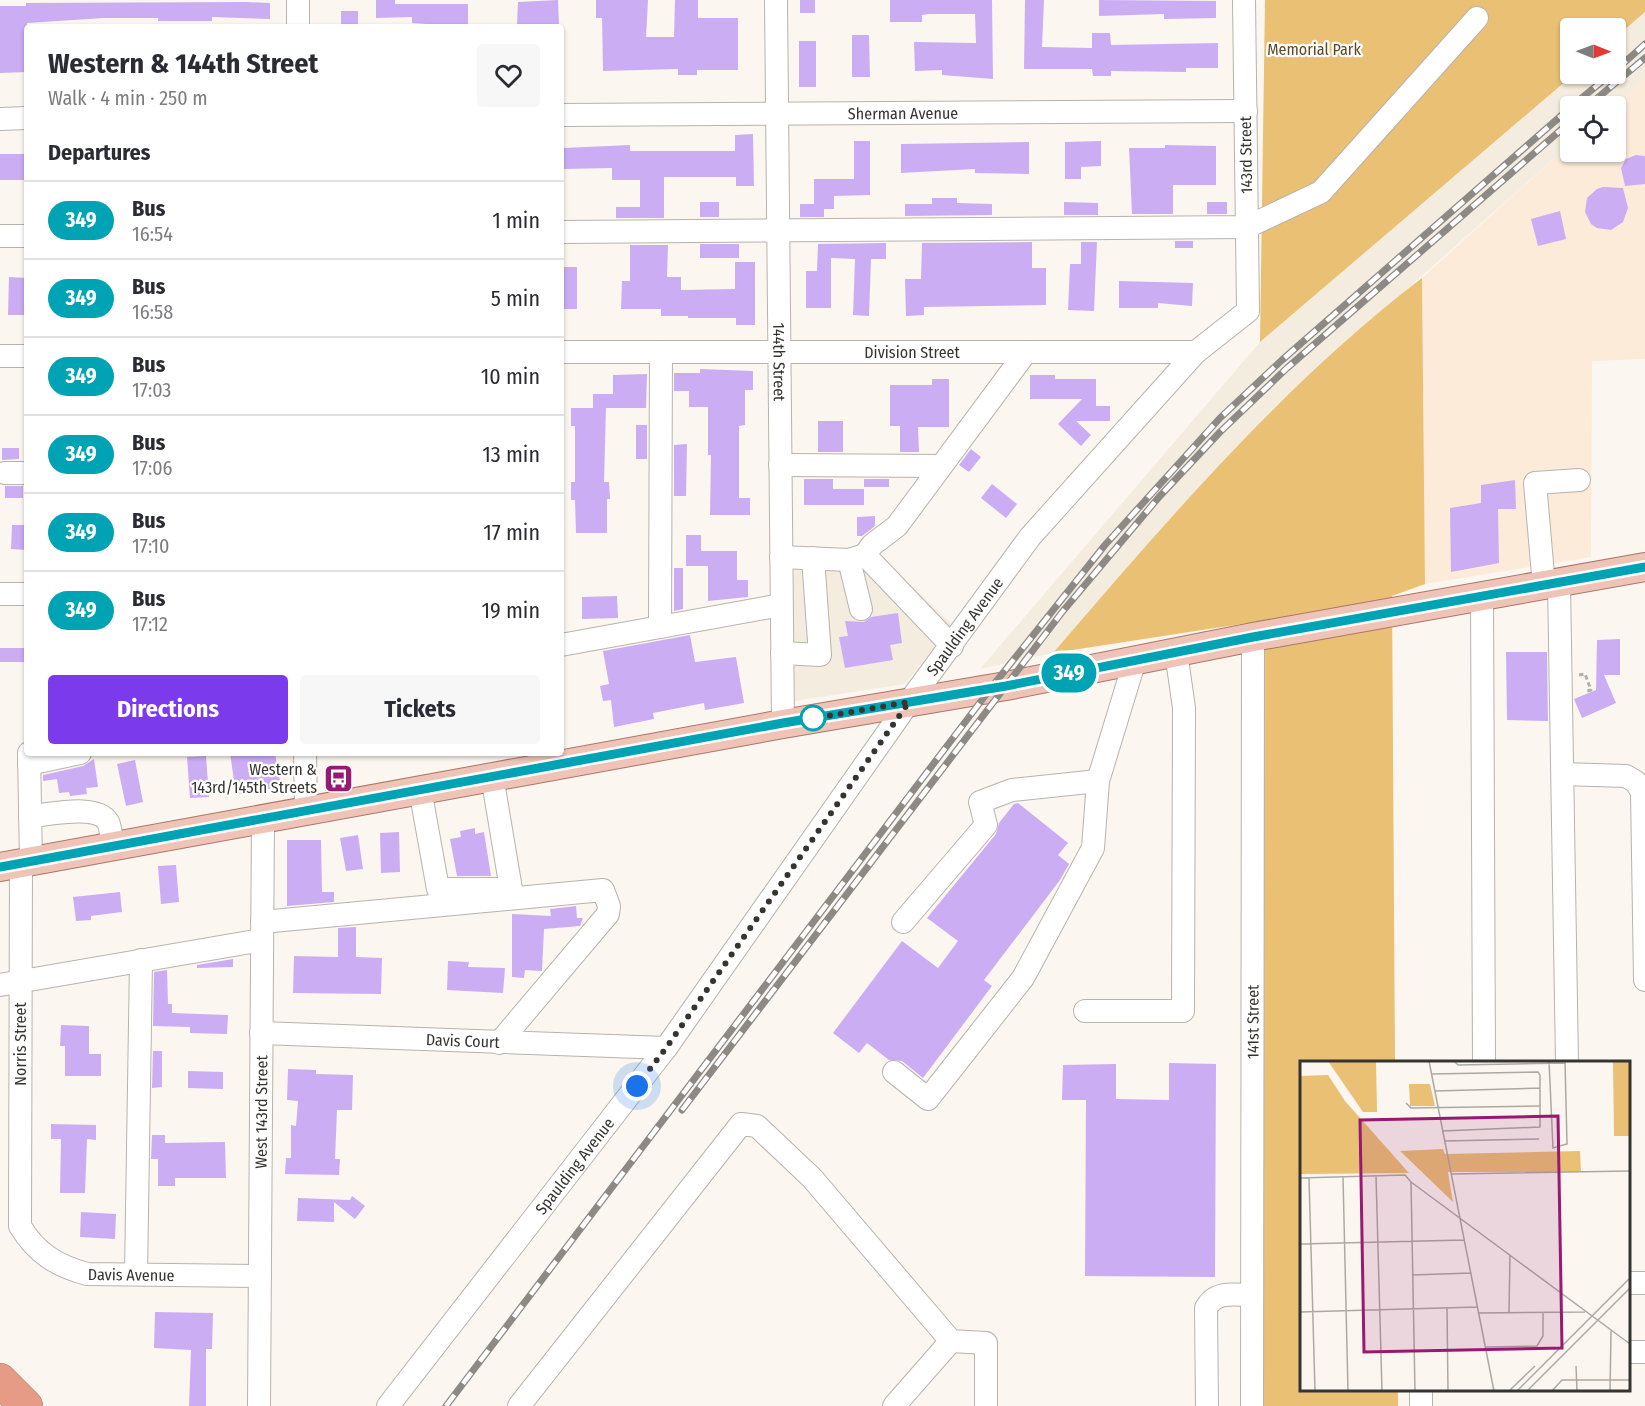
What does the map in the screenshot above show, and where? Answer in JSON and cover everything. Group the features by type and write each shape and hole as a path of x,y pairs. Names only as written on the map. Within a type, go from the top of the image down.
{"highway":[{"path":"0,1380 26,1406"}],"main road":[{"path":"17,864 492,776 545,760 909,702 1253,637 1645,567"}],"street":[{"path":"298,0 298,24"},
{"name":"144th Street","path":"776,0 783,723"},
{"name":"143rd Street","path":"1196,352 1248,311 1244,0"},
{"path":"564,232 1247,227 1321,192 1478,18"},
{"name":"Sherman Avenue","path":"564,115 1246,111"},
{"path":"0,119 24,118"},
{"path":"0,236 24,236"},
{"name":"Division Street","path":"564,352 1196,352"},
{"path":"660,627 661,352"},
{"path":"781,557 857,557 897,526 1026,352"},
{"name":"Spaulding Avenue","path":"388,1406 666,1048 909,702 1030,537 1196,352"},
{"path":"0,356 24,356"},
{"path":"780,465 941,466"},
{"path":"1567,1061 1563,774 1551,585 1535,483 1579,480"},
{"path":"857,557 952,646"},
{"path":"857,557 861,609"},
{"path":"782,654 820,655 813,558"},
{"path":"0,594 24,594"},
{"path":"1482,597 1484,1061"},
{"path":"564,644 782,605"},
{"name":"141st Street","path":"1252,1406 1253,637"},
{"path":"1084,1011 1183,1011 1184,708 1176,652"},
{"path":"894,1072 928,1099 1023,978 1093,848 1098,781 1135,660"},
{"path":"29,758 49,756"},
{"path":"305,756 306,809"},
{"name":"Norris Street","path":"20,1226 10,983 17,864 30,816 29,758"},
{"path":"1563,774 1626,776 1636,782 1642,792 1645,980"},
{"path":"420,789 438,889 511,889 492,776"},
{"path":"903,922 986,825 980,802 1012,790 1098,781"},
{"path":"30,816 78,811 102,816 109,824 113,846"},
{"name":"West 143rd Street","path":"259,1406 263,817"},
{"path":"10,983 141,960 262,931 603,890 609,906 608,915 499,1043"},
{"path":"136,1274 141,960"},
{"name":"Davis Court","path":"261,1033 666,1048"},
{"path":"519,1406 741,1124 757,1126 812,1178 951,1341 986,1343 986,1406"},
{"name":"Davis Avenue","path":"20,1226 32,1245 66,1268 87,1274 260,1276"},
{"path":"1207,1406 1206,1308 1210,1300 1219,1294 1252,1295"},
{"path":"894,1406 951,1341"}],"path":[{"path":"1574,676 1585,674 1591,690 1587,691"}],"shaded area":[{"path":"1645,12 1645,78 1624,96 1560,96 1560,153 1277,405 1135,559 1053,653 980,669 1260,342 1562,84 1626,84 1626,28"},
{"path":"1645,78 1645,359 1592,361 1591,557 1425,584 1422,278 1560,153 1560,162 1626,162 1624,96"},
{"path":"878,555 952,624 905,684 795,701 793,559"}],"green space":[{"name":"Memorial Park","path":"1265,0 1645,0 1645,12 1626,28 1626,18 1560,18 1560,84 1562,84 1260,342"},
{"path":"1422,278 1425,584 1392,596 1395,1061 1300,1061 1300,1391 1398,1391 1398,1406 1252,1406 1253,637 1273,619 1053,653 1228,456 1274,408 1371,319"}],"building":[{"path":"376,0 395,0 395,4 468,4 468,24 412,23 412,17 376,18"},
{"path":"558,0 559,24 517,24 518,2"},
{"path":"596,0 648,0 646,37 674,37 675,0 698,0 698,18 738,18 738,70 697,70 697,75 678,75 678,69 603,71 602,18 596,18"},
{"path":"800,0 815,0 815,13 800,13"},
{"path":"890,0 992,0 993,79 942,75 942,70 915,71 914,42 976,43 975,14 929,14 922,15 922,22 890,22"},
{"path":"1025,0 1044,0 1042,47 1092,48 1092,33 1110,33 1111,45 1218,43 1218,68 1186,68 1186,72 1111,71 1111,76 1093,76 1092,69 1024,69"},
{"path":"1099,0 1216,1 1216,18 1164,19 1164,14 1099,16"},
{"path":"26,3 270,3 270,19 212,17 212,21 158,21 158,18 104,18 27,23 24,24 24,72 0,73 0,6 26,6"},
{"path":"341,11 358,11 358,24 341,24"},
{"path":"852,35 869,35 870,77 852,77"},
{"path":"799,41 816,41 816,87 799,87"},
{"path":"753,134 754,186 736,186 736,177 664,177 664,218 616,218 616,207 640,207 640,180 612,180 612,168 564,169 564,148 630,145 630,151 735,151 735,135"},
{"path":"854,141 870,141 870,195 834,196 834,209 824,209 824,217 800,217 800,204 814,204 814,179 854,179"},
{"path":"1101,141 1101,166 1081,167 1081,179 1065,179 1065,142"},
{"path":"1029,142 1029,174 975,173 975,169 901,173 901,144"},
{"path":"1165,145 1216,146 1216,185 1173,185 1173,214 1132,214 1129,148 1165,148"},
{"path":"0,154 24,154 24,180 0,180"},
{"path":"1636,155 1645,156 1645,184 1625,186 1621,168 1626,159"},
{"path":"1603,187 1623,188 1628,208 1623,222 1611,230 1597,228 1591,224 1585,212 1587,198"},
{"path":"932,198 957,198 957,203 992,204 992,215 905,216 905,204 932,204"},
{"path":"700,202 719,202 719,217 700,217"},
{"path":"1064,202 1098,203 1098,215 1064,215"},
{"path":"1207,202 1227,202 1227,214 1207,214"},
{"path":"1560,211 1566,239 1538,246 1531,219"},
{"path":"1175,241 1193,241 1193,248 1175,248"},
{"path":"1032,242 1032,268 1046,268 1046,305 924,307 924,315 906,316 905,279 921,279 922,243"},
{"path":"1081,242 1097,242 1094,311 1068,310 1070,264 1081,264"},
{"path":"886,243 886,259 871,259 869,316 853,315 855,259 831,258 831,308 806,308 806,271 817,271 818,244"},
{"path":"700,244 739,244 739,258 700,258"},
{"path":"630,245 668,245 667,277 681,277 681,290 735,289 735,262 755,262 755,325 736,325 736,318 661,316 661,309 621,309 622,281 630,281"},
{"path":"564,267 577,267 577,309 564,309"},
{"path":"9,277 24,278 24,315 8,315"},
{"path":"1119,281 1193,283 1192,306 1158,303 1158,308 1119,308"},
{"path":"700,369 753,371 753,390 745,390 745,425 739,426 739,498 750,498 750,515 710,515 711,455 708,455 708,407 689,407 689,391 674,391 674,373 700,373"},
{"path":"647,374 646,408 606,408 604,482 609,482 610,499 607,499 607,533 576,533 575,500 571,500 571,482 575,482 575,426 571,426 571,408 593,408 593,394 613,394 613,375"},
{"path":"1030,375 1055,375 1055,379 1096,379 1096,406 1110,406 1110,421 1076,421 1091,435 1081,446 1058,424 1082,399 1030,399"},
{"path":"932,379 949,379 949,427 918,427 919,452 900,452 900,426 890,426 890,385 932,385"},
{"path":"818,421 843,421 843,452 818,452"},
{"path":"636,425 647,425 647,459 636,459"},
{"path":"687,444 686,496 674,496 674,445"},
{"path":"2,448 19,448 19,459 2,460"},
{"path":"971,449 981,457 969,472 959,465"},
{"path":"804,479 833,479 833,489 864,489 864,505 804,505"},
{"path":"864,479 889,479 889,487 864,487"},
{"path":"1515,480 1516,509 1498,509 1499,563 1451,572 1450,508 1481,503 1481,485"},
{"path":"992,484 1017,504 1006,518 981,498"},
{"path":"5,486 23,486 23,498 5,498"},
{"path":"875,516 875,526 862,536 857,536 857,517"},
{"path":"12,525 24,525 24,550 11,549"},
{"path":"686,535 701,535 701,551 737,551 737,580 748,580 748,597 708,601 708,566 686,566"},
{"path":"674,568 683,568 683,609 674,611"},
{"path":"617,596 618,618 582,619 582,597"},
{"path":"898,613 902,643 890,645 893,660 845,668 839,637 848,636 845,621 864,622 871,617"},
{"path":"690,635 695,662 736,657 744,703 705,710 704,703 653,713 654,719 614,727 611,700 603,701 600,686 609,684 603,651"},
{"path":"1620,639 1620,675 1604,675 1616,703 1582,718 1574,699 1596,690 1597,640"},
{"path":"0,648 24,648 24,662 0,662"},
{"path":"1506,652 1547,652 1548,721 1507,720"},
{"path":"206,756 209,797 190,798 187,757"},
{"path":"230,756 276,756 281,787 236,794"},
{"path":"94,759 98,787 86,788 87,794 70,796 69,792 59,793 57,779 43,781 43,775 83,766"},
{"path":"135,760 143,802 126,806 117,764"},
{"path":"1018,803 1068,843 1058,855 1069,864 1060,880 984,980 992,986 923,1078 902,1061 889,1060 867,1043 859,1053 833,1033 902,941 938,968 958,941 927,918 996,834 999,823 1014,804"},
{"path":"475,828 475,834 484,832 491,876 457,876 450,839 461,837 460,831"},
{"path":"399,832 400,872 381,873 380,833"},
{"path":"358,835 363,869 346,871 340,838"},
{"path":"287,840 321,840 322,892 334,892 334,902 287,906"},
{"path":"176,865 179,902 161,904 158,866"},
{"path":"120,892 122,912 91,916 91,920 76,921 73,897"},
{"path":"576,906 577,918 583,918 580,926 544,929 542,971 525,970 524,978 512,977 512,914 551,916 550,909"},
{"path":"356,927 356,957 382,958 381,994 293,993 294,956 338,957 338,928"},
{"path":"233,959 233,967 197,968 197,965"},
{"path":"448,961 469,962 468,967 505,968 503,993 447,990"},
{"path":"167,970 168,1004 172,1004 172,1013 228,1015 227,1034 190,1033 190,1027 153,1026 154,972"},
{"path":"61,1025 89,1026 89,1054 101,1054 101,1076 65,1076 65,1046 60,1046"},
{"path":"153,1051 162,1051 162,1087 152,1088"},
{"path":"1169,1063 1216,1064 1215,1277 1085,1276 1086,1100 1062,1100 1063,1065 1116,1064 1116,1099 1169,1100"},
{"path":"288,1069 316,1070 316,1074 353,1075 352,1110 337,1110 335,1159 340,1159 339,1175 285,1174 286,1158 291,1158 291,1125 296,1126 298,1101 287,1100"},
{"path":"188,1071 223,1072 223,1089 188,1088"},
{"path":"51,1124 96,1125 96,1140 87,1139 85,1193 60,1193 61,1139 51,1139"},
{"path":"152,1135 165,1135 165,1143 225,1142 226,1178 175,1178 175,1186 158,1186 158,1159 151,1159"},
{"path":"352,1196 365,1206 355,1219 334,1202 334,1222 297,1221 298,1198 350,1200"},
{"path":"81,1212 116,1214 115,1239 80,1237"},
{"path":"155,1312 213,1313 212,1349 206,1349 206,1406 189,1406 191,1350 154,1348"}],"railway":[{"path":"1626,61 1645,44"},
{"path":"1600,96 1645,58"},
{"path":"1584,96 1599,84"},
{"path":"446,1406 991,688 1105,545 1220,418 1282,360 1560,117"},
{"path":"682,1110 1063,611 1159,497 1220,432 1287,368 1560,131"}],"bus line":[{"name":"349","path":"0,867 783,723 1006,686 1253,637 1645,567"}],"place":[{"name":"Western & 143rd/145th Streets","path":"338,778"}],"route":[{"path":"637,1086 909,702 804,720 813,718"}]}
